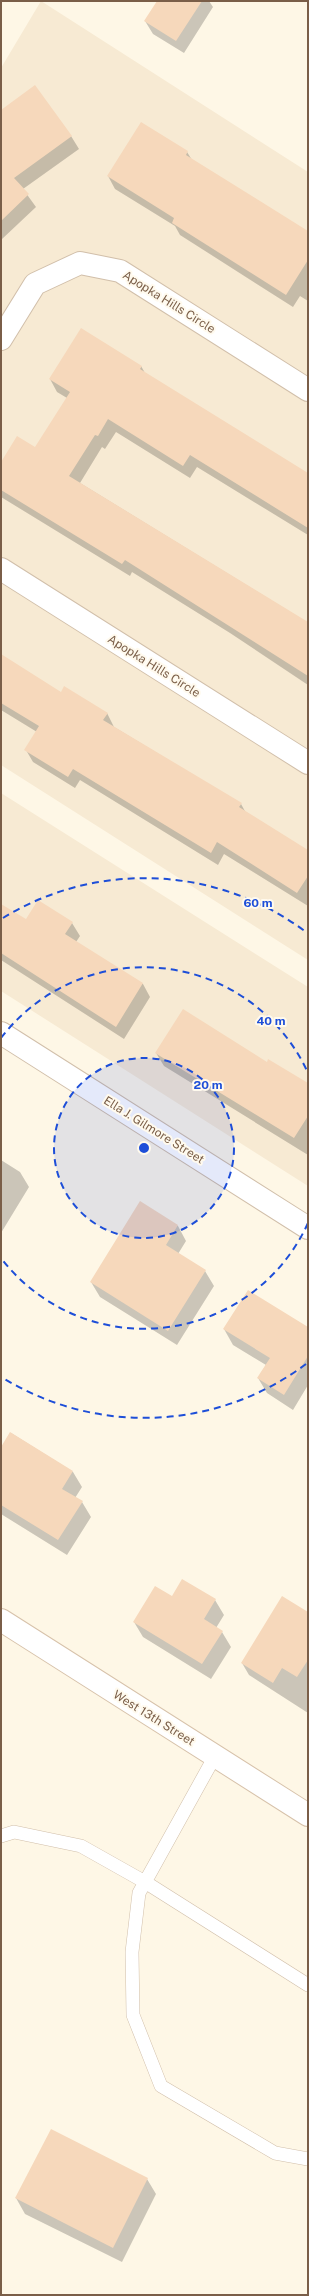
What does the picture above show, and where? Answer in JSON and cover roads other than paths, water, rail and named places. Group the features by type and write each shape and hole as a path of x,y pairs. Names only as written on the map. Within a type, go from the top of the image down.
{"street":[{"name":"Apopka Hills Circle","path":"1,340 35,284 80,263 120,271 308,390"},
{"name":"Apopka Hills Circle","path":"1,569 308,763"},
{"name":"Ella J. Gilmore Street","path":"1,1033 308,1228"},
{"name":"West 13th Street","path":"1,1620 308,1815"}],"lane":[{"path":"215,1756 139,1893 132,1952 133,2015 161,2086 275,2153 308,2159"},
{"path":"1,1836 14,1832 81,1846 145,1882 308,1985"}]}
